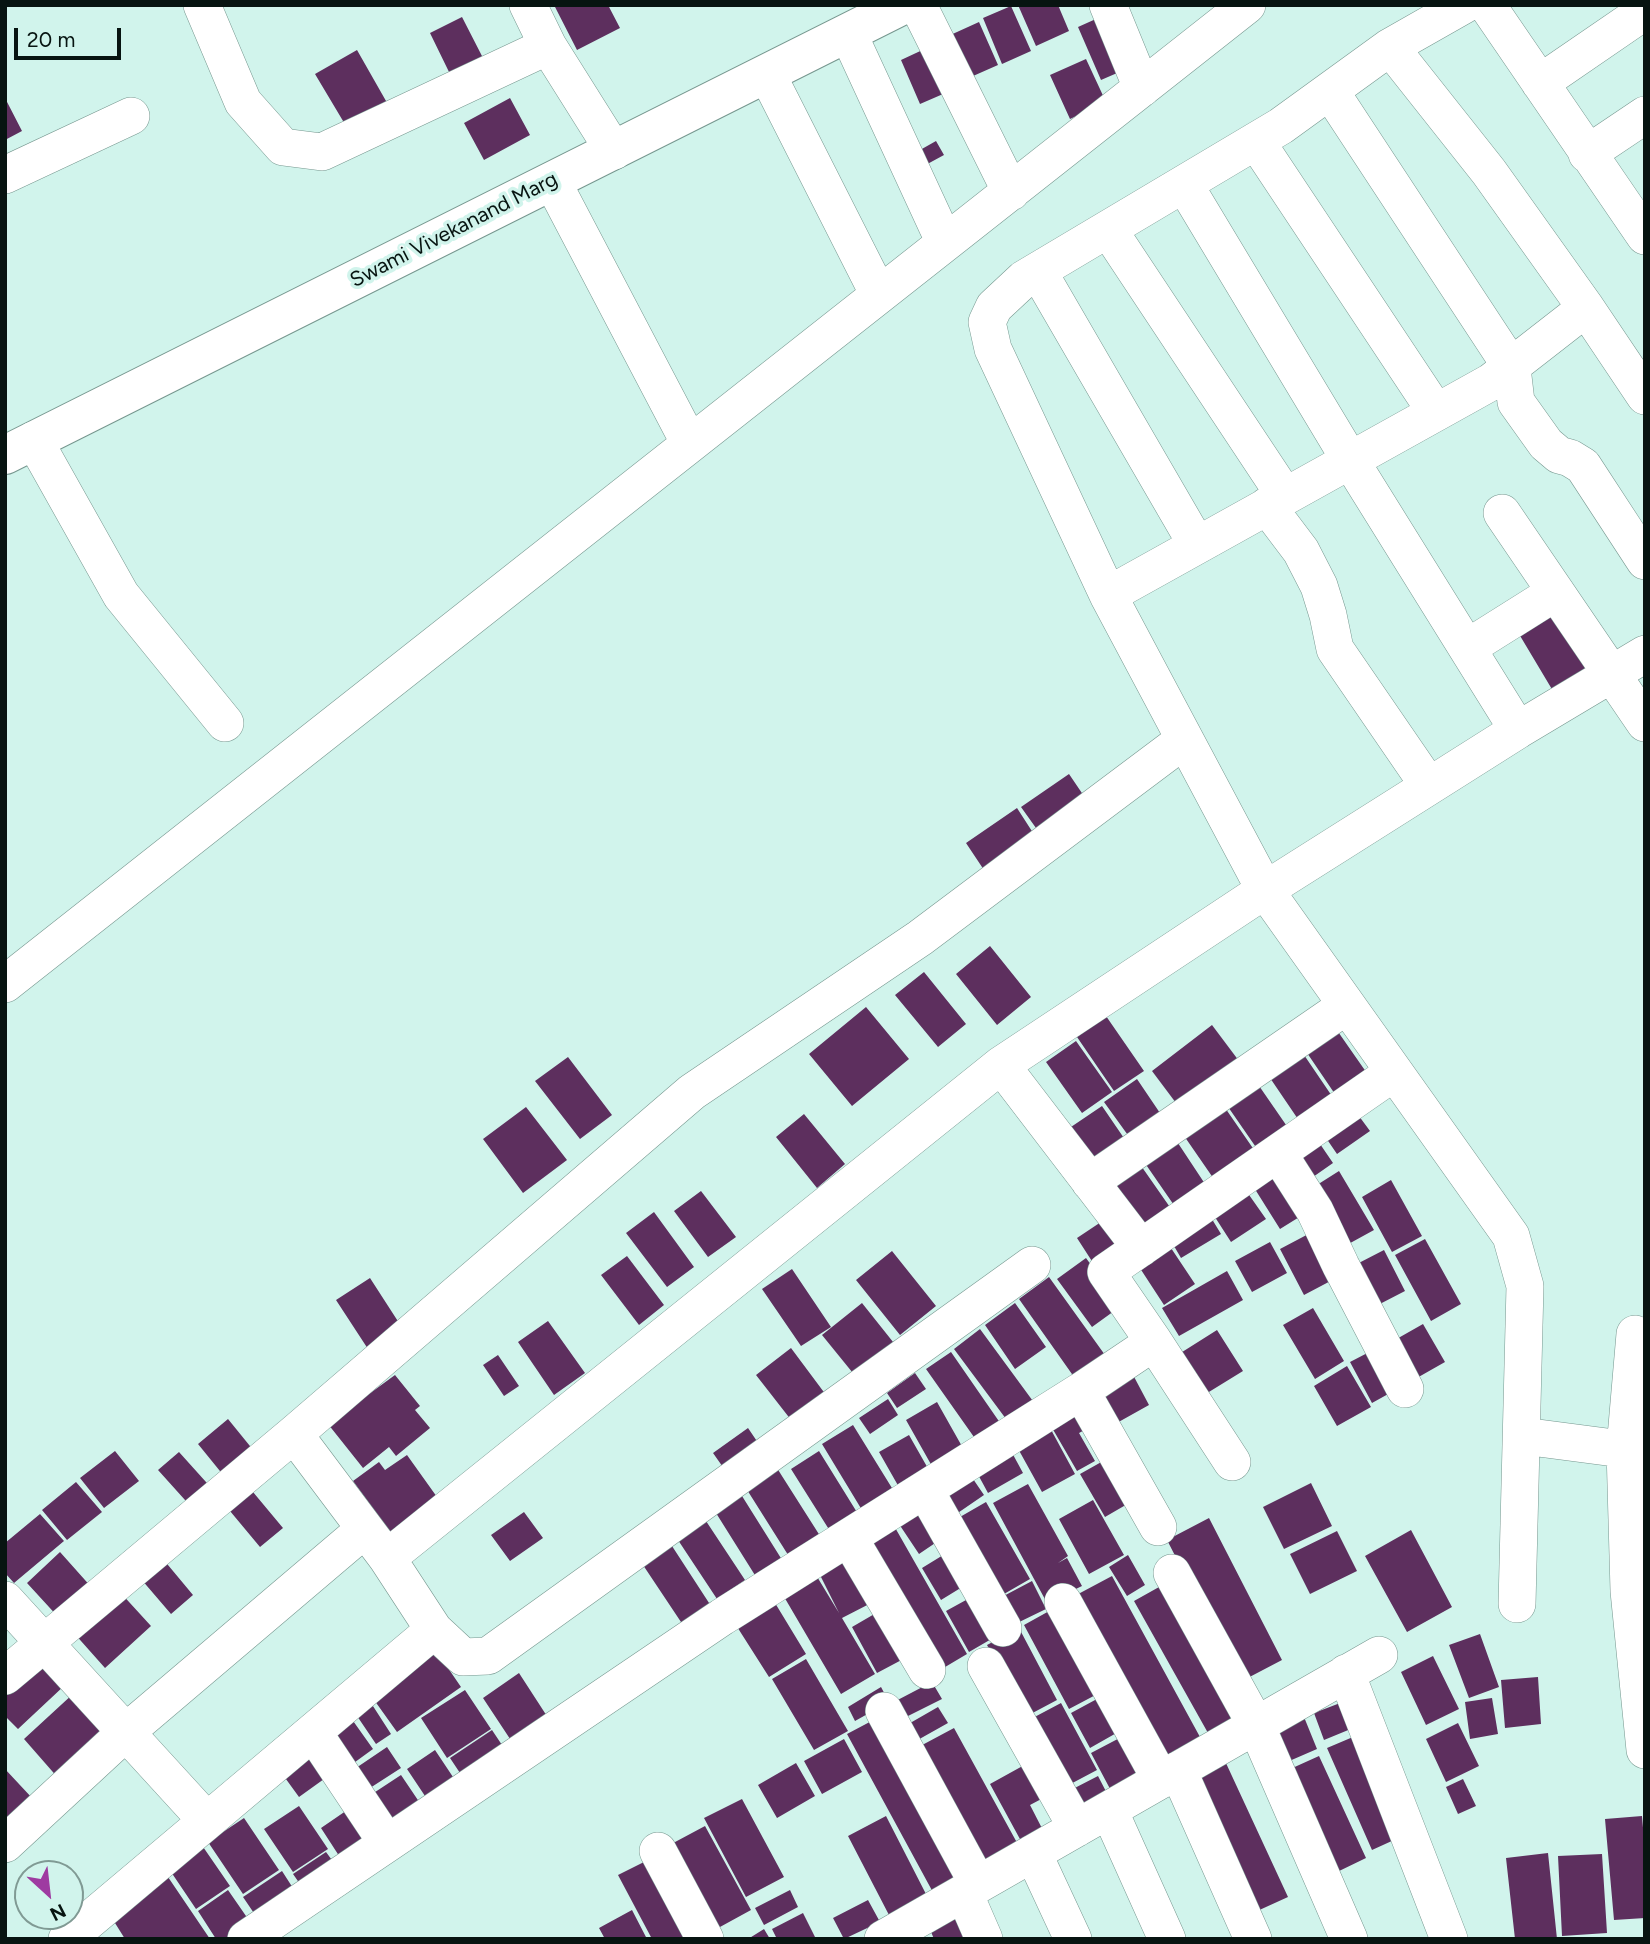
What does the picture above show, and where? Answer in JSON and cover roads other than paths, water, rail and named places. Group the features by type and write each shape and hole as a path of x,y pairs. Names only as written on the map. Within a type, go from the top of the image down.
{"main road":[{"name":"Swami Vivekanand Marg","path":"20,448 767,74 874,16"}],"street":[{"path":"202,5 243,102 283,147 322,152 548,46"},
{"path":"527,5 548,46 614,150"},
{"path":"918,5 1011,192"},
{"path":"1108,5 1142,88"},
{"path":"5,984 1247,5"},
{"path":"1464,5 1390,47 1256,141 1024,279 995,307 987,322 993,349 1108,595 1265,890 1511,1236 1525,1286 1517,1604"},
{"path":"1487,5 1587,154 1640,219"},
{"path":"1540,83 1645,11"},
{"path":"874,16 945,243"},
{"path":"1390,47 1489,172 1645,396"},
{"path":"767,74 879,295"},
{"path":"1330,91 1512,368 1516,402 1546,444 1559,455 1583,466 1645,561"},
{"path":"1587,154 1645,115"},
{"path":"5,175 131,116"},
{"path":"1256,141 1436,412"},
{"path":"552,181 690,444"},
{"path":"1184,184 1350,460 1518,730"},
{"path":"1108,229 1276,501 1319,586 1335,649 1429,786"},
{"path":"1038,271 1197,545"},
{"path":"1108,595 1491,382 1586,308"},
{"path":"20,448 121,595 225,723"},
{"path":"1502,513 1645,723"},
{"path":"1467,648 1556,592"},
{"path":"387,1558 1001,1065 1265,890 1518,730 1645,654"},
{"path":"5,1676 295,1434 692,1092 920,938 1184,740"},
{"path":"1090,1182 1346,1006"},
{"path":"1001,1065 1140,1248"},
{"path":"1232,1462 1106,1272 1393,1073"},
{"path":"1278,1153 1315,1211 1405,1389"},
{"path":"295,1434 387,1558 434,1630 463,1657 488,1656 1032,1265"},
{"path":"1635,1334 1635,1450 1629,1591 1645,1750"},
{"path":"246,1939 722,1617 1082,1391 1154,1342"},
{"path":"1082,1391 1158,1527"},
{"path":"1522,1436 1635,1450"},
{"path":"925,1490 1003,1628"},
{"path":"5,1844 126,1732 365,1529"},
{"path":"849,1538 926,1670"},
{"path":"1172,1573 1256,1725 1349,1939"},
{"path":"5,1600 206,1821"},
{"path":"1063,1602 1170,1775 1253,1939"},
{"path":"67,1939 434,1630"},
{"path":"886,1938 1379,1655"},
{"path":"986,1666 1077,1828"},
{"path":"1346,1673 1450,1939"},
{"path":"884,1711 971,1889 984,1939"},
{"path":"313,1732 387,1843"},
{"path":"1109,1810 1167,1939"},
{"path":"658,1851 705,1939"},
{"path":"1033,1853 1073,1939"}]}
